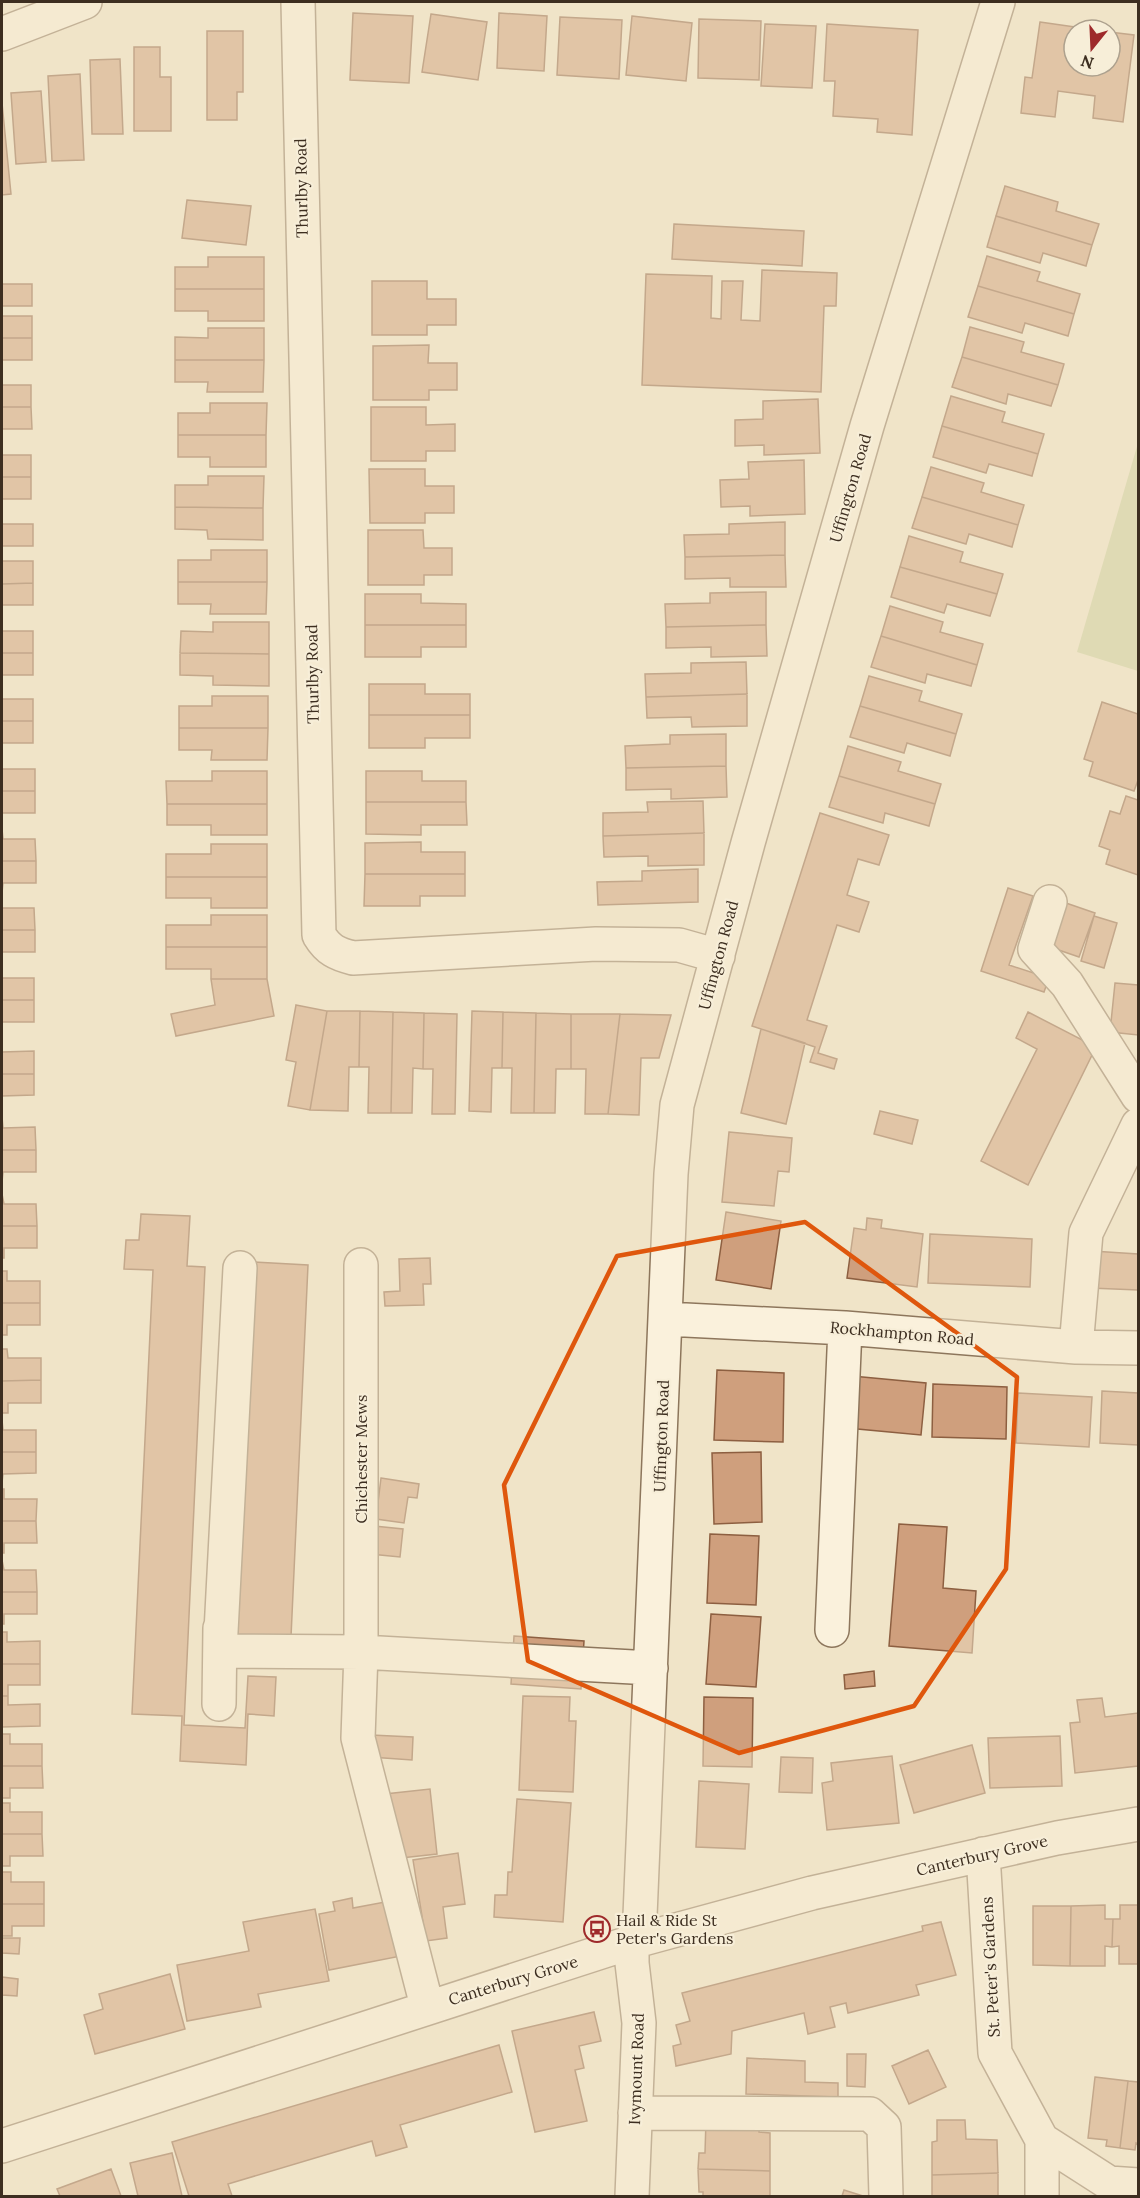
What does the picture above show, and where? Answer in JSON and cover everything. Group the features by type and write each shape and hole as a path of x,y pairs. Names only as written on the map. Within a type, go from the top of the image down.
{"street":[{"path":"2,34 85,2"},
{"name":"Thurlby Road","path":"298,2 319,935 326,947 339,955 353,958 596,944 679,945 718,956"},
{"name":"Uffington Road","path":"632,1942 640,1916 671,1174 677,1106 867,426 998,2"},
{"path":"1050,902 1035,949 1068,984 1138,1096"},
{"path":"1076,1347 1086,1233 1138,1125"},
{"name":"Chichester Mews","path":"361,1265 361,1652 358,1738 427,2006"},
{"path":"219,1704 231,1270"},
{"name":"Rockhampton Road","path":"666,1319 845,1328 1076,1347 1138,1348"},
{"path":"832,1630 845,1328"},
{"path":"220,1651 361,1652 651,1668"},
{"name":"Canterbury Grove","path":"2,2146 427,2006 632,1942 812,1893 983,1854 1138,1824"},
{"name":"St. Peter's Gardens","path":"983,1854 995,2053 1042,2140 1042,2196"},
{"name":"Ivymount Road","path":"632,1942 632,1964 639,2023 632,2196"},
{"path":"635,2113 870,2114 884,2127 886,2196"},
{"name":"St. Peter's Gardens","path":"1042,2140 1109,2182 1138,2185"}],"highlighted area":[{"path":"805,1222 1017,1377 1006,1569 914,1706 739,1753 528,1661 504,1485 617,1256"}],"green space":[{"path":"1138,443 1138,671 1077,652"}],"building":[{"path":"353,13 413,16 409,83 350,80"},
{"path":"499,13 547,16 544,71 497,68"},
{"path":"431,14 487,22 478,80 422,72"},
{"path":"632,16 692,23 686,81 626,75"},
{"path":"560,17 622,20 619,79 557,75"},
{"path":"699,19 761,21 759,80 698,78"},
{"path":"1040,22 1062,25 1062,78 1122,78 1122,34 1134,35 1123,122 1093,118 1095,96 1058,91 1055,117 1021,113 1025,77 1032,78"},
{"path":"765,24 816,26 812,88 761,86"},
{"path":"827,24 918,30 912,135 877,132 878,119 833,116 835,81 824,81"},
{"path":"207,31 243,31 243,92 237,92 237,120 207,120"},
{"path":"134,47 160,47 160,77 171,77 171,131 134,131"},
{"path":"120,59 123,134 92,134 90,60"},
{"path":"80,74 84,160 52,161 48,76"},
{"path":"41,91 46,162 16,164 11,93"},
{"path":"2,103 11,194 2,195"},
{"path":"1005,186 1058,202 1056,211 1099,224 1092,245 996,216"},
{"path":"187,200 251,206 246,245 182,238"},
{"path":"996,216 1092,245 1086,266 1043,253 1040,263 987,247"},
{"path":"674,224 804,231 802,266 672,259"},
{"path":"987,256 1040,272 1037,281 1080,294 1074,314 978,286"},
{"path":"208,257 264,257 264,289 175,289 175,267 208,267"},
{"path":"762,270 837,273 836,306 824,306 821,392 642,385 646,274 712,276 711,318 721,319 722,281 743,281 741,320 760,321"},
{"path":"372,281 427,281 427,299 456,299 456,325 427,325 427,335 372,335"},
{"path":"2,284 32,284 32,306 2,306"},
{"path":"978,286 1074,314 1068,336 1025,323 1022,333 968,317"},
{"path":"175,289 264,289 264,321 208,321 208,311 175,311"},
{"path":"2,316 32,316 32,338 2,338"},
{"path":"970,327 1024,342 1021,352 1064,364 1058,385 962,357"},
{"path":"208,328 264,328 264,360 175,360 175,337 208,338"},
{"path":"2,338 32,338 32,360 2,360"},
{"path":"429,345 428,363 457,363 457,390 429,390 429,400 373,400 373,346"},
{"path":"962,357 1058,385 1051,406 1008,394 1006,404 952,387"},
{"path":"175,360 264,360 263,392 207,392 208,382 175,382"},
{"path":"2,385 31,385 31,407 2,407"},
{"path":"951,396 1005,412 1002,422 1044,434 1038,454 942,426"},
{"path":"818,399 820,453 764,455 764,445 735,446 735,420 763,419 763,401"},
{"path":"210,403 267,403 266,435 178,435 178,413 210,413"},
{"path":"2,407 31,407 32,429 2,429"},
{"path":"371,407 426,407 426,425 455,424 455,451 426,451 426,461 371,461"},
{"path":"942,426 1038,454 1032,476 989,464 986,473 933,457"},
{"path":"178,435 266,435 266,467 210,467 210,457 178,457"},
{"path":"2,455 31,455 31,477 2,477"},
{"path":"804,460 805,514 750,516 750,506 721,507 720,480 749,479 748,462"},
{"path":"931,467 984,483 981,492 1024,505 1018,525 922,497"},
{"path":"369,469 425,469 425,486 454,486 454,513 425,513 425,523 370,523"},
{"path":"208,476 264,476 263,508 175,507 175,485 208,485"},
{"path":"2,477 31,477 31,499 2,499"},
{"path":"922,497 1018,525 1012,547 969,534 966,544 912,528"},
{"path":"175,507 263,508 263,540 208,539 207,530 175,529"},
{"path":"785,522 785,555 685,557 684,535 729,534 729,524"},
{"path":"2,524 33,524 33,546 2,546"},
{"path":"368,530 423,530 424,548 452,548 452,575 424,575 424,585 368,585"},
{"path":"909,536 963,552 960,562 1003,574 997,594 900,567"},
{"path":"211,550 267,550 267,582 178,582 178,560 211,560"},
{"path":"785,555 786,587 730,587 730,578 685,579 685,557"},
{"path":"2,561 33,561 33,583 2,584"},
{"path":"900,567 997,594 990,616 947,604 944,613 891,597"},
{"path":"178,582 267,582 266,614 210,614 211,604 178,604"},
{"path":"33,583 33,605 2,605 2,584"},
{"path":"766,592 766,625 666,627 665,604 710,603 710,593"},
{"path":"365,594 421,594 421,603 466,604 466,625 365,625"},
{"path":"890,606 943,622 940,632 983,644 977,665 881,636"},
{"path":"213,622 269,622 269,654 180,653 181,631 213,632"},
{"path":"365,625 466,625 466,647 421,647 421,657 365,657"},
{"path":"766,625 767,656 711,657 711,647 666,648 666,627"},
{"path":"2,631 33,631 33,653 2,653"},
{"path":"881,636 977,665 971,686 927,674 925,683 871,667"},
{"path":"2,653 33,653 33,675 2,675"},
{"path":"180,653 269,654 269,686 213,685 213,676 180,675"},
{"path":"746,662 747,694 646,697 645,674 691,673 691,663"},
{"path":"869,676 922,691 919,701 962,714 956,734 860,706"},
{"path":"369,684 425,684 425,694 470,694 470,715 369,715"},
{"path":"747,694 747,726 692,727 691,717 647,718 646,697"},
{"path":"212,696 268,696 268,728 179,728 179,706 212,706"},
{"path":"2,699 33,699 33,721 2,721"},
{"path":"1102,702 1138,714 1138,780 1134,791 1089,776 1093,762 1084,759"},
{"path":"860,706 956,734 950,756 907,743 904,753 850,737"},
{"path":"369,715 470,715 470,738 425,738 425,748 369,748"},
{"path":"2,721 33,721 33,743 2,743"},
{"path":"179,728 268,728 267,760 211,760 212,750 179,750"},
{"path":"726,734 726,766 626,768 625,746 670,744 670,735"},
{"path":"848,746 901,762 898,771 941,784 935,804 839,776"},
{"path":"726,766 727,797 671,799 671,789 626,790 626,768"},
{"path":"2,769 35,769 35,791 2,791"},
{"path":"212,771 267,771 267,804 167,804 166,781 212,781"},
{"path":"366,771 422,771 422,781 466,781 466,802 366,802"},
{"path":"839,776 935,804 929,826 885,813 883,823 829,807"},
{"path":"2,791 35,791 35,813 2,813"},
{"path":"1126,796 1138,800 1138,875 1106,864 1110,850 1099,846 1110,811 1120,814"},
{"path":"703,801 704,833 603,836 603,813 648,812 647,802"},
{"path":"366,802 466,802 467,825 421,825 421,835 366,834"},
{"path":"167,804 267,804 267,835 211,835 211,825 167,825"},
{"path":"820,813 889,835 879,865 858,859 847,895 869,902 859,932 837,925 807,1020 827,1026 818,1053 837,1059 834,1069 810,1062 815,1047 752,1026"},
{"path":"2,829 3,839 35,839 36,861 2,861"},
{"path":"704,833 704,865 648,866 648,856 604,857 603,836"},
{"path":"421,842 421,852 465,852 465,874 365,874 365,843"},
{"path":"211,844 267,844 267,877 166,877 166,854 211,854"},
{"path":"2,861 36,861 36,883 3,883 2,893"},
{"path":"698,869 698,902 598,905 597,882 642,881 642,871"},
{"path":"365,874 465,874 465,896 420,896 420,906 364,906"},
{"path":"166,877 267,877 267,908 211,908 211,898 166,898"},
{"path":"1008,888 1033,896 1009,965 1049,978 1044,992 981,971"},
{"path":"1066,903 1095,913 1079,957 1050,947"},
{"path":"2,908 34,908 35,930 2,930"},
{"path":"211,915 267,915 267,947 166,947 166,925 211,925"},
{"path":"1094,916 1117,923 1104,968 1081,961"},
{"path":"2,930 35,930 35,952 2,952"},
{"path":"166,947 267,947 267,979 211,979 211,969 166,969"},
{"path":"2,978 34,978 34,1000 2,1000"},
{"path":"211,979 267,979 274,1016 176,1036 171,1014 215,1005"},
{"path":"1115,983 1138,985 1138,1035 1110,1032"},
{"path":"2,1000 34,1000 34,1022 2,1022"},
{"path":"296,1005 327,1011 310,1110 288,1106 296,1062 286,1060"},
{"path":"327,1011 360,1011 359,1067 349,1067 348,1111 310,1110"},
{"path":"360,1011 393,1012 391,1113 368,1113 369,1067 359,1067"},
{"path":"472,1011 503,1012 502,1068 492,1068 491,1112 469,1111"},
{"path":"393,1012 424,1013 423,1069 413,1068 412,1113 391,1113"},
{"path":"503,1012 536,1013 534,1113 511,1113 512,1068 502,1068"},
{"path":"1028,1012 1096,1047 1028,1185 981,1161 1037,1049 1016,1038"},
{"path":"424,1013 457,1014 455,1114 432,1114 433,1069 423,1069"},
{"path":"536,1013 571,1014 571,1069 556,1069 555,1113 534,1113"},
{"path":"571,1014 620,1014 608,1114 585,1114 586,1069 571,1069"},
{"path":"620,1014 671,1015 659,1058 641,1058 639,1115 608,1114"},
{"path":"761,1029 805,1043 786,1124 741,1113"},
{"path":"34,1051 34,1074 2,1074 2,1052"},
{"path":"2,1074 34,1074 34,1095 2,1096"},
{"path":"880,1111 918,1120 912,1144 874,1134"},
{"path":"2,1117 3,1128 35,1127 36,1150 2,1150"},
{"path":"729,1132 792,1138 789,1172 778,1171 774,1206 722,1202"},
{"path":"2,1150 36,1150 36,1172 3,1172 2,1182"},
{"path":"2,1194 4,1204 36,1204 37,1226 2,1226"},
{"path":"726,1212 781,1221 771,1289 716,1280"},
{"path":"141,1214 190,1216 187,1266 205,1267 184,1725 245,1728 248,1676 276,1677 274,1716 248,1714 246,1765 180,1761 182,1716 132,1714 153,1270 124,1269 126,1240 139,1240"},
{"path":"867,1218 882,1220 881,1228 923,1234 917,1287 847,1278 854,1228 866,1230"},
{"path":"2,1226 37,1226 37,1248 4,1248 4,1258 2,1258"},
{"path":"930,1234 1032,1239 1030,1287 928,1283"},
{"path":"1092,1251 1138,1254 1138,1290 1090,1288"},
{"path":"430,1258 431,1284 423,1284 424,1305 385,1306 384,1292 400,1291 399,1259"},
{"path":"254,1262 308,1265 291,1637 237,1635"},
{"path":"2,1271 7,1271 7,1281 40,1281 40,1303 2,1303"},
{"path":"2,1303 40,1303 40,1325 7,1325 7,1335 2,1335"},
{"path":"2,1349 7,1349 8,1358 41,1358 41,1380 2,1381"},
{"path":"717,1370 784,1373 783,1442 714,1440"},
{"path":"852,1376 926,1383 921,1435 847,1428"},
{"path":"41,1380 41,1403 8,1403 8,1413 2,1413 2,1381"},
{"path":"933,1384 1007,1387 1006,1439 932,1437"},
{"path":"1102,1391 1138,1393 1138,1445 1100,1443"},
{"path":"1018,1393 1092,1397 1089,1447 1016,1443"},
{"path":"2,1420 3,1430 36,1430 36,1452 2,1452"},
{"path":"2,1452 36,1452 36,1473 3,1474 2,1483"},
{"path":"761,1452 762,1522 714,1524 712,1453"},
{"path":"381,1478 419,1484 417,1498 408,1497 404,1523 376,1519"},
{"path":"2,1489 4,1489 4,1499 37,1499 36,1521 2,1521"},
{"path":"2,1521 36,1521 37,1543 4,1543 4,1553 2,1553"},
{"path":"899,1524 947,1527 943,1588 976,1591 972,1653 889,1646"},
{"path":"374,1526 403,1529 400,1557 370,1554"},
{"path":"710,1534 759,1536 756,1605 707,1603"},
{"path":"2,1560 4,1570 36,1570 37,1592 2,1592"},
{"path":"2,1592 37,1592 37,1614 4,1614 4,1624 2,1624"},
{"path":"711,1614 761,1617 756,1687 706,1684"},
{"path":"2,1632 7,1632 7,1642 40,1641 40,1664 2,1664"},
{"path":"514,1636 584,1641 581,1689 511,1684"},
{"path":"2,1664 40,1664 40,1685 8,1685 8,1696 2,1696"},
{"path":"874,1671 875,1686 845,1689 844,1675"},
{"path":"2,1696 8,1696 8,1705 40,1704 40,1726 2,1727"},
{"path":"523,1696 570,1697 569,1721 576,1721 573,1792 519,1790"},
{"path":"704,1697 753,1698 752,1767 703,1766"},
{"path":"1102,1698 1105,1717 1138,1713 1138,1766 1075,1773 1070,1723 1080,1722 1077,1700"},
{"path":"2,1734 10,1734 10,1744 42,1744 42,1766 2,1766"},
{"path":"371,1735 413,1737 412,1760 370,1757"},
{"path":"1060,1736 1062,1786 990,1788 988,1738"},
{"path":"972,1745 985,1793 914,1813 900,1765"},
{"path":"892,1756 899,1823 827,1830 822,1783 833,1781 831,1763"},
{"path":"781,1757 813,1758 812,1793 779,1792"},
{"path":"2,1766 42,1766 43,1788 10,1788 10,1798 2,1798"},
{"path":"699,1781 749,1784 745,1849 696,1847"},
{"path":"430,1789 437,1854 392,1859 385,1794"},
{"path":"517,1799 571,1803 563,1922 494,1917 495,1895 507,1895 508,1872 512,1872"},
{"path":"2,1803 10,1803 10,1812 42,1812 42,1834 2,1834"},
{"path":"2,1834 42,1834 43,1856 10,1856 10,1866 2,1866"},
{"path":"458,1853 465,1904 443,1907 447,1938 426,1941 413,1860"},
{"path":"2,1872 11,1872 11,1882 44,1882 44,1904 2,1904"},
{"path":"352,1898 353,1908 390,1901 401,1956 329,1970 319,1914 335,1911 333,1902"},
{"path":"2,1904 44,1904 44,1926 12,1926 12,1936 2,1936"},
{"path":"1105,1905 1105,1919 1113,1919 1112,1947 1105,1946 1105,1966 1070,1966 1071,1906"},
{"path":"1120,1905 1138,1905 1138,1964 1119,1964 1119,1946 1112,1947 1113,1919 1120,1919"},
{"path":"1033,1906 1071,1906 1070,1966 1033,1965"},
{"path":"315,1909 329,1981 258,1994 261,2007 187,2021 177,1965 249,1951 243,1922"},
{"path":"941,1922 956,1975 916,1985 919,1995 848,2013 846,2003 830,2007 835,2027 808,2034 804,2013 732,2031 731,2054 676,2066 673,2046 681,2044 676,2025 690,2021 682,1993 923,1931 922,1926"},
{"path":"2,1938 20,1938 19,1954 2,1953"},
{"path":"170,1974 185,2029 95,2054 84,2015 103,2009 99,1994"},
{"path":"2,1977 18,1979 17,1996 2,1995"},
{"path":"594,2012 601,2041 579,2046 584,2068 575,2070 587,2121 535,2132 512,2031"},
{"path":"499,2045 512,2092 400,2125 407,2147 376,2156 372,2141 228,2184 232,2196 189,2196 172,2142"},
{"path":"928,2050 946,2087 909,2104 892,2066"},
{"path":"847,2054 866,2054 865,2087 847,2086"},
{"path":"747,2058 805,2061 805,2082 838,2083 838,2097 746,2094"},
{"path":"1095,2077 1128,2081 1120,2148 1106,2146 1107,2140 1088,2138"},
{"path":"1128,2081 1138,2082 1138,2144 1136,2143 1135,2150 1120,2148"},
{"path":"706,2120 759,2122 759,2132 770,2133 770,2171 698,2169 699,2153 705,2153"},
{"path":"937,2120 965,2120 966,2139 997,2140 998,2173 932,2175 932,2142 937,2141"},
{"path":"172,2153 182,2196 138,2196 130,2163"},
{"path":"111,2169 121,2196 60,2196 57,2189"},
{"path":"698,2169 770,2171 770,2196 703,2196 703,2192 699,2192"},
{"path":"998,2173 998,2196 932,2196 932,2175"},
{"path":"844,2190 863,2196 842,2196"}],"place":[{"name":"Hail & Ride St Peter's Gardens","path":"597,1929"}]}
